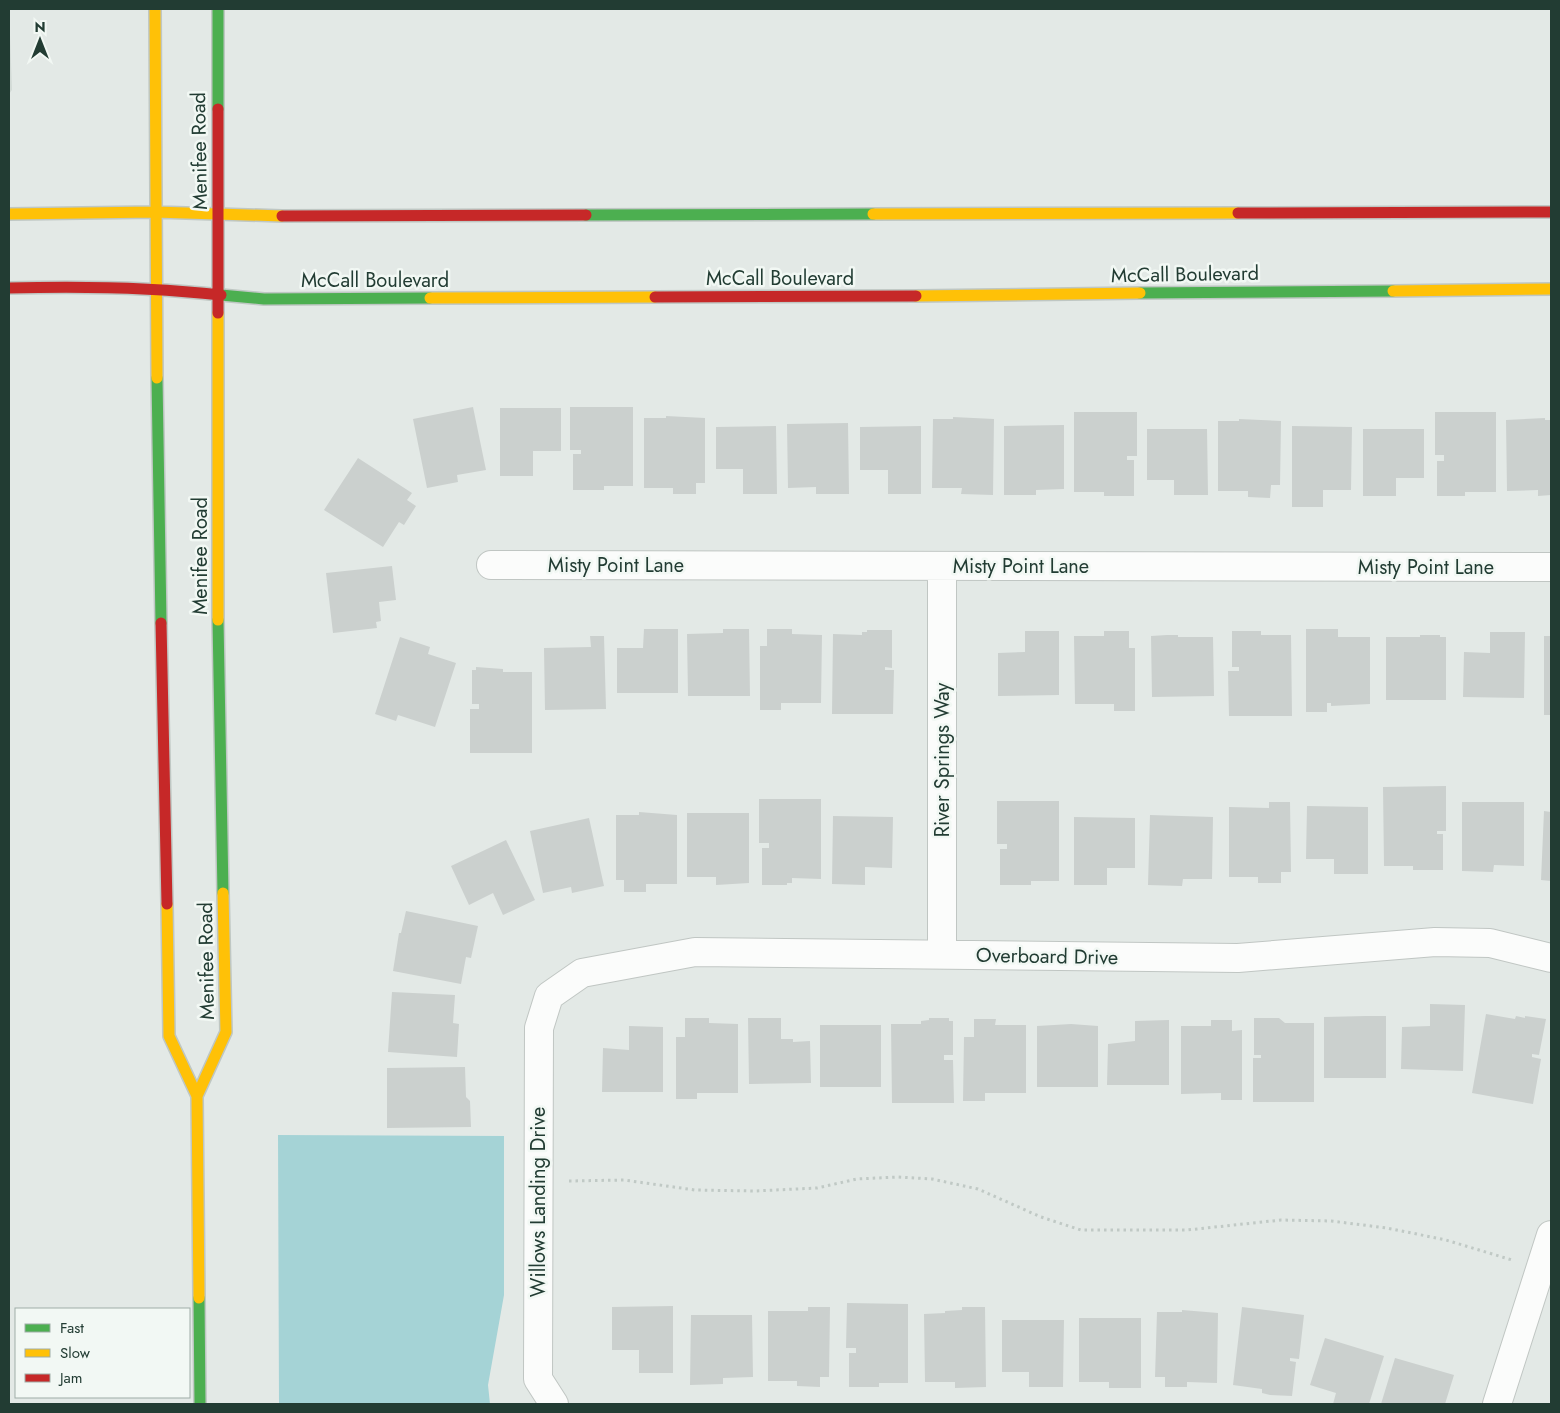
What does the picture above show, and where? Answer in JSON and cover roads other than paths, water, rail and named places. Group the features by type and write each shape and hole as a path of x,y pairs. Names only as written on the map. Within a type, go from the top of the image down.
{"main road":[{"name":"Menifee Road","path":"155,9 155,288 169,1036 197,1096 200,1404"},
{"name":"Menifee Road","path":"197,1096 226,1032 218,587 218,9"},
{"path":"9,214 154,212 281,216 1551,212"},
{"name":"McCall Boulevard","path":"9,288 94,286 155,288 264,299 762,297 1551,288"}],"street":[{"name":"Misty Point Lane","path":"491,565 1551,567"},
{"name":"River Springs Way","path":"942,566 942,954"},
{"name":"Overboard Drive","path":"549,996 582,973 695,952 1238,958 1435,942 1490,944 1551,958"},
{"name":"Willows Landing Drive","path":"549,996 539,1028 538,1379 554,1404"},
{"path":"1497,1404 1545,1265 1551,1235"}],"water":[{"path":"278,1135 504,1136 504,1295 488,1385 490,1404 279,1404"}]}
